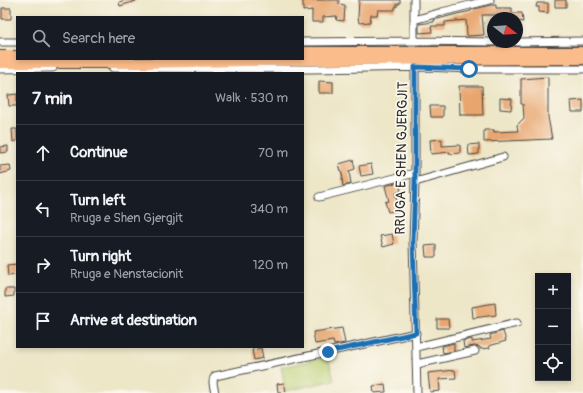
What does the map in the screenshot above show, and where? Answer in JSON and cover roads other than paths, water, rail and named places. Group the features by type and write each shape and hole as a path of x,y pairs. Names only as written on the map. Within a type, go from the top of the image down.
{"highway":[{"path":"304,52 583,52"},
{"path":"0,56 16,56"},
{"path":"0,63 583,59"},
{"path":"32,63 38,66 65,66 68,68"}],"street":[{"path":"414,0 414,38"},
{"path":"414,20 490,0"},
{"path":"304,42 414,38 487,42"},
{"path":"523,42 583,41"},
{"path":"0,42 16,42"},
{"path":"0,69 311,69 415,67 469,69 583,69"},
{"name":"RRUGA E SHEN GJERGJIT","path":"415,67 415,182 413,241 417,393"},
{"path":"415,182 503,157"},
{"path":"319,197 415,173"},
{"path":"416,347 516,323"},
{"path":"215,393 212,382 215,376 416,333"},
{"path":"417,364 475,352"}]}
